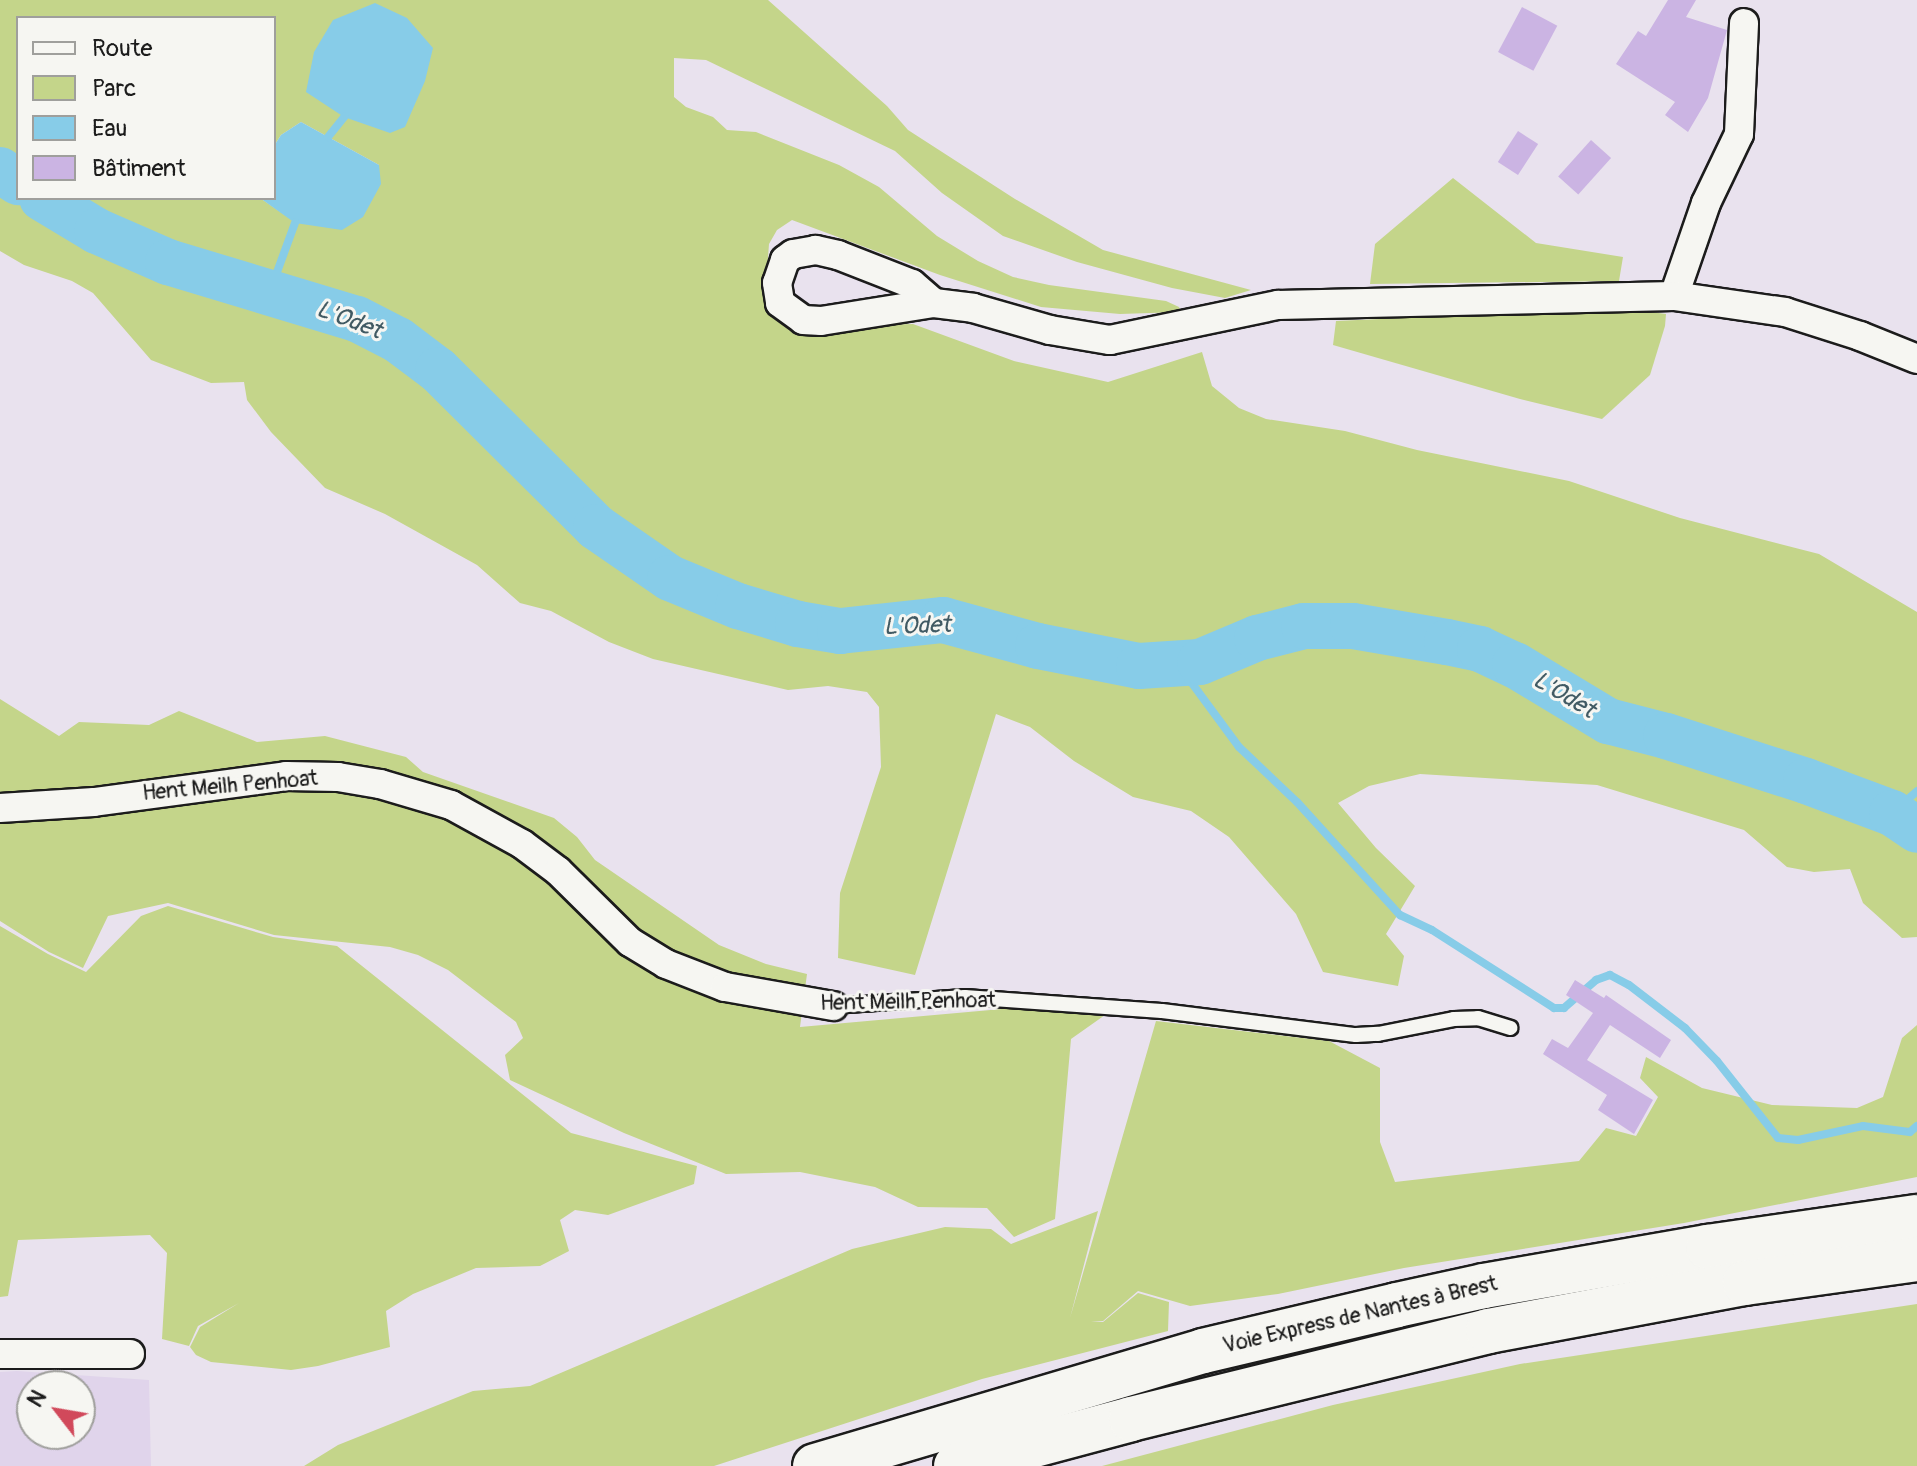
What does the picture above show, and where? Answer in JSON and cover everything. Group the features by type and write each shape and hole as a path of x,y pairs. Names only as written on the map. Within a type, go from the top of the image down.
{"highway":[{"name":"Voie Express de Nantes à Brest","path":"815,1466 1010,1405 1203,1351 1397,1305 1708,1247 1917,1217"},
{"name":"Voie Express de Nantes à Brest","path":"956,1466 1131,1419 1488,1331 1745,1283 1917,1259"}],"street":[{"path":"1674,296 1706,203 1739,134 1744,23"},
{"path":"934,303 912,284 838,255 816,250 793,254 785,260 777,283 780,303 803,320 821,321 934,303 973,308 1080,337 1110,340 1278,305 1674,296 1785,312 1860,336 1917,359"},
{"name":"Hent Meilh Penhoat","path":"0,808 94,802 286,776 338,777 380,784 451,805 522,844 558,871 630,942 666,964 725,987 833,1006"},
{"path":"0,1354 130,1354"}],"lane":[{"name":"Hent Meilh Penhoat","path":"833,1006 965,997 1162,1011 1356,1035 1378,1034 1454,1019 1478,1018 1511,1028"}],"shaded area":[{"path":"16,1371 16,1450 96,1450 96,1376 149,1380 151,1466 0,1466 0,1372"}],"green space":[{"path":"0,0 768,0 887,106 908,130 1015,199 1103,250 1251,290 1225,298 1172,288 1077,262 1003,236 942,193 895,151 706,60 674,58 674,97 686,107 713,117 727,130 756,132 839,165 879,187 937,236 978,261 1013,277 1049,285 1166,301 1179,307 1181,312 1120,314 1041,307 940,275 792,220 777,230 769,244 766,285 769,300 867,325 913,324 1014,361 1108,382 1202,352 1212,386 1239,408 1266,419 1345,431 1417,450 1569,481 1680,518 1819,554 1917,612 1917,937 1902,938 1863,903 1850,869 1814,872 1787,867 1744,830 1597,785 1420,774 1369,786 1338,803 1376,848 1415,886 1386,934 1404,956 1398,986 1323,972 1296,914 1229,837 1191,811 1133,797 1074,761 1030,727 996,714 915,975 838,958 840,893 881,767 879,707 867,692 828,686 788,690 653,659 609,642 551,611 520,603 477,565 385,514 325,488 271,432 247,400 244,382 211,383 151,360 93,293 72,281 24,265 0,251"},
{"path":"1453,178 1536,243 1623,257 1619,281 1370,284 1375,244"},
{"path":"1621,308 1666,314 1665,326 1650,375 1602,419 1520,399 1333,345 1336,321"},
{"path":"0,699 59,736 79,722 149,725 179,711 257,742 325,736 406,757 423,772 554,818 577,837 595,860 719,945 766,964 807,974 800,1027 1013,1008 1105,1015 1071,1039 1055,1219 1014,1237 987,1208 918,1207 875,1187 800,1172 726,1174 624,1133 510,1080 505,1055 523,1038 516,1022 448,970 418,955 390,947 274,935 168,903 108,916 83,968 49,952 0,921"},
{"path":"168,906 273,937 337,946 571,1133 697,1166 694,1184 608,1215 575,1210 560,1220 569,1251 540,1266 476,1268 413,1294 386,1311 390,1347 318,1366 291,1370 211,1362 196,1355 190,1347 200,1327 239,1303 198,1326 189,1346 162,1339 167,1253 150,1235 18,1240 8,1296 0,1297 0,926 86,972 141,916"},
{"path":"1156,1021 1329,1041 1380,1068 1380,1142 1395,1182 1579,1161 1606,1128 1636,1136 1658,1097 1640,1078 1646,1057 1702,1088 1772,1105 1857,1108 1883,1097 1902,1038 1917,1025 1917,1177 1684,1223 1404,1268 1278,1294 1190,1306 1138,1291 1103,1321 1091,1321 1103,1322 1138,1293 1169,1302 1168,1331 982,1379 714,1466 304,1466 338,1445 473,1391 530,1386 852,1249 945,1227 991,1229 1011,1244 1098,1211 1070,1318"},
{"path":"1917,1304 1917,1466 1102,1466 1333,1405 1520,1364"}],"water":[{"path":"375,3 407,18 433,48 425,81 405,127 390,133 344,117 306,92 314,52 333,20"},
{"path":"301,122 379,165 381,184 363,217 342,230 295,223 263,200 276,200 276,143 281,135"}],"building":[{"path":"1668,0 1696,0 1686,17 1727,30 1708,98 1688,132 1665,115 1675,102 1616,64 1638,31 1646,36"},
{"path":"1522,7 1557,26 1533,71 1498,52"},
{"path":"1518,131 1538,144 1518,175 1498,162"},
{"path":"1591,140 1611,158 1578,194 1558,176"},
{"path":"1575,980 1604,998 1606,995 1671,1040 1660,1058 1610,1025 1587,1060 1653,1100 1634,1134 1598,1110 1607,1095 1543,1054 1552,1039 1568,1048 1593,1013 1566,995"}],"waterway":[{"path":"328,137 344,117"},
{"name":"L'Odet","path":"0,170 16,181"},
{"name":"L'Odet","path":"45,200 97,231 168,262 357,319 398,340 438,370 596,527 670,578 738,606 798,624 840,631 943,620 1038,646 1139,666 1200,662 1257,638 1304,626 1353,626 1447,642 1480,649 1515,665 1608,721 1666,736 1806,781 1892,813 1917,830"},
{"path":"269,294 295,223"},
{"path":"1177,663 1239,747 1297,802 1400,915 1432,930 1554,1008 1564,1008 1596,980 1610,975 1629,985 1685,1028 1717,1061 1778,1138 1798,1140 1863,1126 1910,1132 1917,1126"},
{"path":"1892,813 1917,791"}]}
